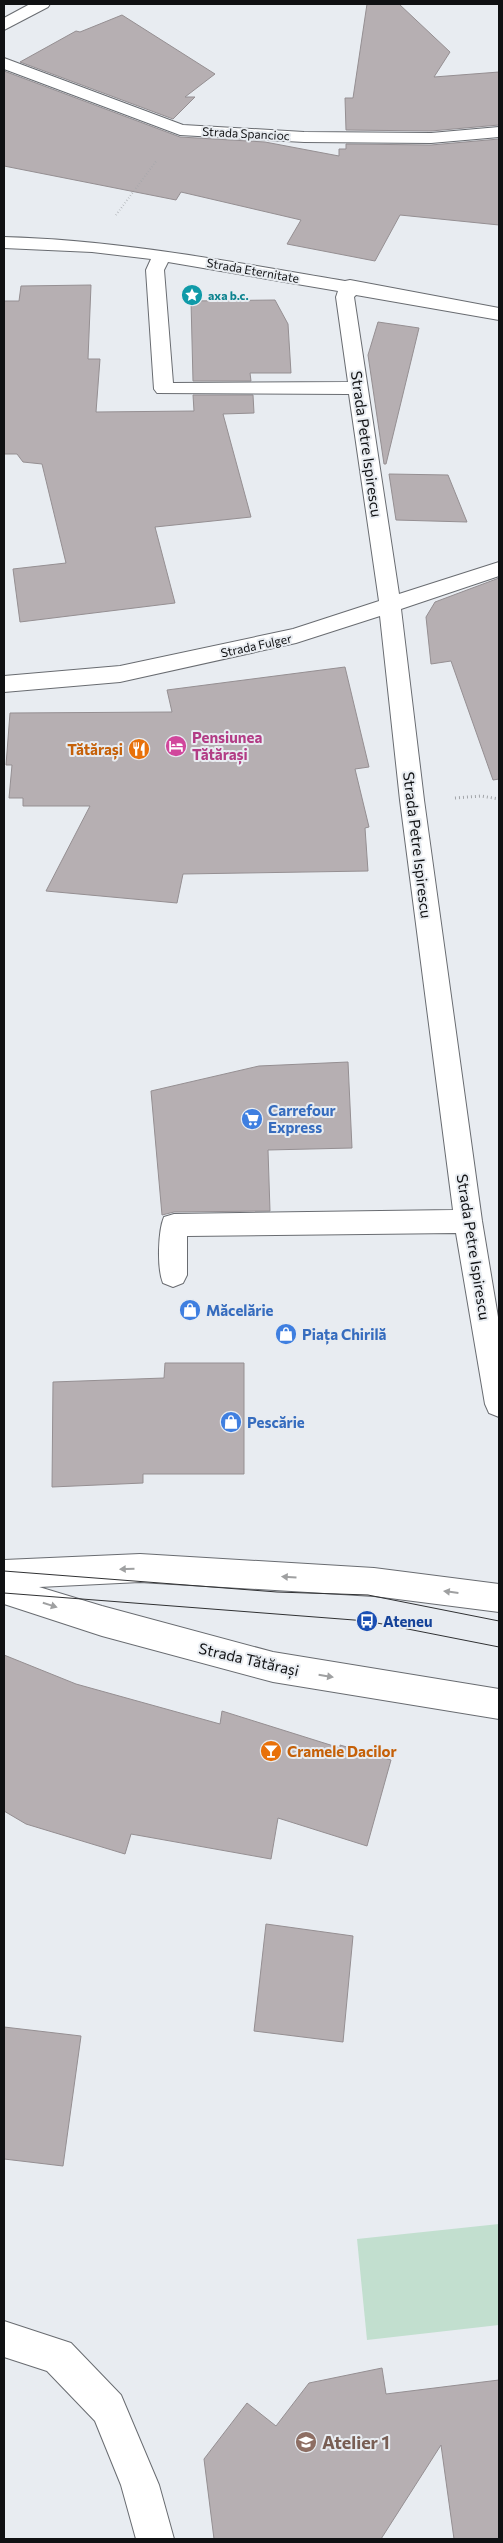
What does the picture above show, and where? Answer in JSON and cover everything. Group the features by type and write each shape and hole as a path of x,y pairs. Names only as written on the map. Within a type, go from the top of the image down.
{"street":[{"path":"4,25 42,4"},
{"name":"Strada Spancioc","path":"4,63 180,130 334,137 431,138 499,132"},
{"name":"Strada Eternitate","path":"4,242 92,246 162,254 499,314"},
{"path":"162,254 155,270 164,389 359,388"},
{"name":"Strada Petre Ispirescu","path":"350,286 345,297 390,604 412,800 468,1221 499,1404"},
{"name":"Strada Fulger","path":"4,684 120,674 296,636 499,569"},
{"path":"173,1275 174,1225 468,1221"},
{"path":"4,1574 140,1568 374,1582 499,1598"},
{"name":"Strada Tătărași","path":"4,1590 102,1621 273,1667 499,1704"},
{"path":"4,2339 58,2356 108,2408 140,2485 155,2539"}],"path":[{"path":"92,246 180,130"}],"green space":[{"path":"499,2224 499,2325 367,2340 357,2239"}],"building":[{"path":"367,4 399,4 450,52 434,77 499,72 499,125 431,131 346,130 345,98 353,98"},
{"path":"122,15 215,74 185,97 195,97 173,119 20,62 76,31 80,32"},
{"path":"4,71 180,137 265,142 339,156 339,149 346,149 346,144 431,145 499,139 499,225 400,215 375,261 287,244 301,220 181,192 176,200 4,166"},
{"path":"91,285 88,359 100,359 96,412 194,411 193,395 253,395 254,413 223,414 251,517 155,527 175,603 20,622 13,569 66,563 42,464 23,462 17,454 4,454 4,301 19,301 21,286"},
{"path":"275,300 288,324 291,373 250,373 251,381 193,381 191,301"},
{"path":"378,322 419,328 386,464 384,464 368,355"},
{"path":"389,474 448,475 467,522 396,520"},
{"path":"499,578 499,779 493,780 451,661 431,664 426,617 435,602"},
{"path":"345,667 369,767 355,769 369,827 365,828 368,871 183,874 177,903 46,891 90,806 23,806 23,798 9,798 12,765 6,765 10,713 172,712 167,690"},
{"name":"Carrefour Express","path":"348,1062 352,1148 268,1150 270,1211 174,1212 162,1215 151,1091 259,1066"},
{"path":"165,1363 244,1363 244,1474 143,1474 143,1483 52,1487 53,1382 164,1378"},
{"path":"4,1655 76,1684 220,1724 222,1711 340,1748 340,1745 391,1760 367,1846 278,1818 271,1859 131,1834 125,1854 26,1824 4,1811"},
{"path":"266,1924 353,1936 343,2042 254,2031"},
{"path":"4,2027 81,2036 63,2166 4,2159"},
{"name":"Atelier 1","path":"382,2368 386,2394 499,2380 499,2539 454,2539 441,2445 381,2539 214,2539 204,2459 247,2403 276,2426 309,2383"}],"tram line":[{"path":"4,1571 277,1592 368,1595 499,1621"},
{"path":"4,1593 367,1621 499,1647"}],"place":[{"name":"axa b.c.","path":"192,295"},
{"name":"Pensiunea Tătărași","path":"176,746"},
{"name":"Tătărași","path":"139,749"},
{"name":"Carrefour Express","path":"252,1119"},
{"name":"Măcelărie","path":"190,1310"},
{"name":"Piața Chirilă","path":"286,1334"},
{"name":"Pescărie","path":"231,1422"},
{"name":"Ateneu","path":"367,1621"},
{"name":"Cramele Dacilor","path":"271,1751"},
{"name":"Atelier 1","path":"306,2442"}]}
